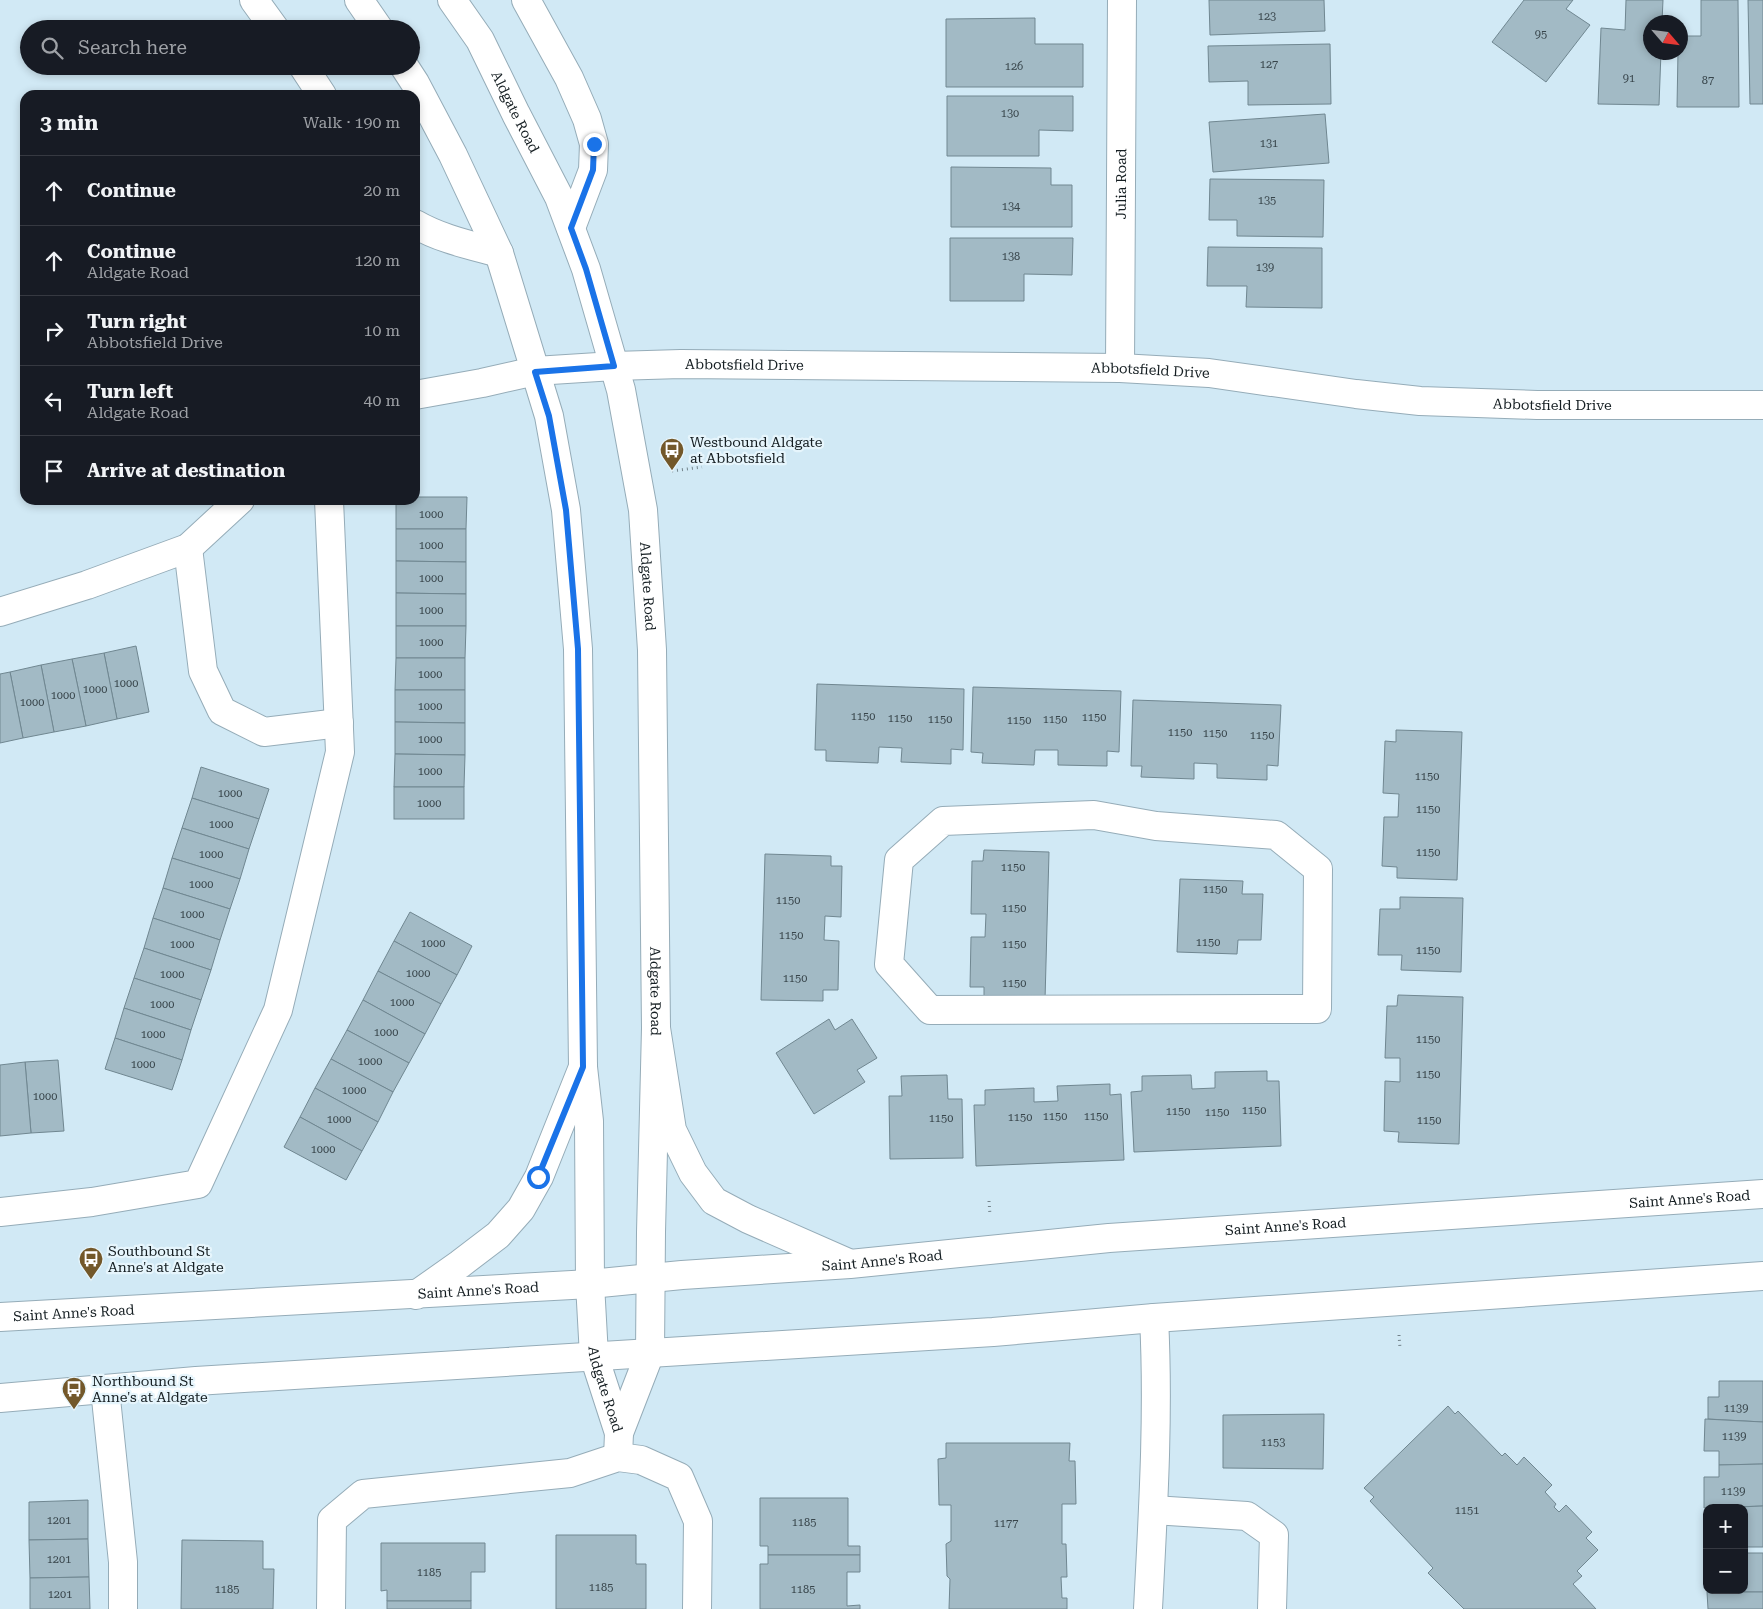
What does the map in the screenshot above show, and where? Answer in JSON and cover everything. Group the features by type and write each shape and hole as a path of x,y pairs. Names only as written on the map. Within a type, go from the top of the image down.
{"street":[{"path":"254,0 268,20"},
{"path":"359,0 373,20"},
{"name":"Aldgate Road","path":"452,0 480,40 559,197 571,228 586,269 621,390 643,510 651,631 656,1028 651,1232 652,1277 650,1353 619,1445"},
{"path":"526,0 569,78 587,119 594,144 593,170 571,228"},
{"name":"Julia Road","path":"1120,368 1122,0"},
{"path":"309,75 319,90"},
{"name":"Aldgate Road","path":"410,75 419,90"},
{"name":"Aldgate Road","path":"420,92 453,155 499,253 549,416 566,510 578,649 583,1067 589,1121 590,1284 594,1356 619,1445"},
{"path":"420,227 446,239 499,253"},
{"name":"Abbotsfield Drive","path":"420,394 535,372 614,366 681,364 1120,368 1209,373 1420,401 1537,405 1763,405"},
{"path":"0,612 87,585 188,548 235,505"},
{"path":"0,1212 92,1202 198,1184 278,1010 340,752 329,505"},
{"path":"188,548 204,671 222,711 264,732 339,724"},
{"path":"1094,815 1156,826 1276,835 1318,869 1317,1009 930,1010 889,964 899,860 943,821 1094,815"},
{"path":"656,1028 672,1130 693,1173 714,1201 748,1219 850,1264"},
{"path":"416,1295 498,1235 521,1209 538,1177 583,1067"},
{"name":"Saint Anne's Road","path":"0,1317 590,1284 652,1277 850,1264 1109,1238 1763,1194"},
{"path":"0,1398 216,1380 993,1332 1154,1318 1763,1276"},
{"path":"1148,1609 1156,1453 1154,1318"},
{"path":"105,1389 123,1562 123,1609"},
{"path":"331,1609 332,1520 363,1494 570,1473 619,1445 641,1460 679,1477 698,1521 698,1609"},
{"path":"1153,1510 1247,1516 1274,1535 1272,1609"}],"path":[{"path":"672,471 702,466"},
{"path":"989,1201 990,1216"},
{"path":"90,1262 91,1280"},
{"path":"1398,1332 1400,1348"}],"building":[{"path":"1209,0 1324,0 1325,31 1210,35"},
{"path":"1524,0 1573,0 1566,9 1590,25 1546,82 1492,42"},
{"path":"1626,0 1663,0 1662,15 1643,15 1643,60 1661,60 1659,105 1598,104 1601,28 1625,30"},
{"path":"1701,0 1738,0 1739,107 1677,107 1678,60 1688,60 1688,36 1701,36"},
{"path":"1748,0 1763,0 1763,104 1750,104"},
{"path":"1035,18 1035,44 1083,44 1083,87 946,87 946,19"},
{"path":"1330,44 1331,104 1248,105 1248,81 1209,82 1208,46"},
{"path":"947,96 1073,96 1073,131 1039,130 1039,156 947,156"},
{"path":"1325,114 1329,163 1213,172 1209,122"},
{"path":"951,167 1051,168 1051,185 1072,185 1072,227 951,227"},
{"path":"1210,179 1324,180 1323,237 1237,236 1237,220 1209,220"},
{"path":"950,238 1073,238 1072,275 1024,274 1024,301 950,301"},
{"path":"1208,247 1322,248 1322,308 1246,307 1247,286 1207,286"},
{"path":"420,497 467,497 466,529 396,529 396,505 420,505"},
{"path":"396,529 466,529 466,562 396,561"},
{"path":"396,561 466,562 466,594 396,593"},
{"path":"396,593 466,594 466,626 396,626"},
{"path":"396,626 466,626 465,658 396,658"},
{"path":"136,646 149,712 117,719 104,653"},
{"path":"104,653 117,719 86,726 72,659"},
{"path":"396,658 465,658 465,690 395,690"},
{"path":"72,659 86,726 54,732 41,665"},
{"path":"41,665 54,732 23,738 10,672"},
{"path":"10,672 23,738 0,743 0,674"},
{"path":"817,684 964,689 963,750 951,749 951,764 901,762 902,748 879,747 878,763 826,761 826,750 815,750"},
{"path":"973,687 1121,691 1119,752 1107,751 1107,766 1058,765 1058,750 1035,750 1034,765 982,763 983,753 971,752"},
{"path":"395,690 465,690 465,723 395,722"},
{"path":"1133,700 1281,705 1278,766 1267,765 1267,780 1217,778 1217,764 1194,763 1194,779 1141,777 1142,766 1131,766"},
{"path":"395,722 465,723 465,755 395,754"},
{"path":"1396,730 1462,732 1457,880 1397,878 1397,867 1382,866 1384,817 1398,817 1399,794 1383,793 1385,741 1396,742"},
{"path":"395,754 465,755 464,787 394,787"},
{"path":"201,767 269,789 259,819 192,798"},
{"path":"394,787 464,787 464,819 394,819"},
{"path":"192,798 259,819 249,849 182,828"},
{"path":"182,828 249,849 240,879 172,858"},
{"path":"984,850 1049,852 1045,1000 984,998 984,987 970,987 971,937 985,937 986,914 971,914 972,861 983,861"},
{"path":"765,854 831,856 831,866 842,866 841,917 825,916 824,940 839,941 838,990 823,990 823,1001 761,1000"},
{"path":"172,858 240,879 230,909 163,888"},
{"path":"1180,879 1243,881 1242,894 1263,894 1261,940 1238,940 1237,954 1177,952"},
{"path":"163,888 230,909 220,940 153,918"},
{"path":"1400,897 1463,898 1461,972 1401,970 1402,955 1378,955 1380,909 1400,909"},
{"path":"410,912 472,946 457,975 394,941"},
{"path":"153,918 220,940 211,970 144,948"},
{"path":"394,941 457,975 441,1004 378,971"},
{"path":"144,948 211,970 201,1000 134,978"},
{"path":"378,971 441,1004 425,1034 363,1000"},
{"path":"134,978 201,1000 191,1030 124,1008"},
{"path":"1398,995 1463,997 1459,1144 1398,1142 1399,1132 1384,1131 1385,1081 1400,1082 1400,1058 1385,1058 1387,1006 1397,1006"},
{"path":"363,1000 425,1034 409,1063 347,1030"},
{"path":"124,1008 191,1030 182,1060 115,1038"},
{"path":"829,1019 835,1030 852,1019 877,1058 857,1070 865,1082 814,1114 776,1053"},
{"path":"347,1030 409,1063 393,1092 331,1059"},
{"path":"115,1038 182,1060 172,1090 105,1069"},
{"path":"331,1059 393,1092 378,1122 315,1088"},
{"path":"58,1060 64,1131 31,1133 25,1062"},
{"path":"25,1062 31,1133 0,1136 0,1065"},
{"path":"1267,1071 1267,1081 1279,1081 1281,1146 1134,1152 1131,1092 1142,1091 1142,1076 1191,1075 1192,1089 1215,1088 1215,1072"},
{"path":"947,1075 948,1099 962,1099 963,1158 890,1159 889,1096 902,1096 901,1076"},
{"path":"1110,1084 1110,1095 1121,1094 1124,1160 976,1166 974,1105 985,1105 985,1090 1034,1088 1034,1102 1058,1101 1057,1086"},
{"path":"315,1088 378,1122 362,1151 300,1117"},
{"path":"300,1117 362,1151 346,1180 284,1147"},
{"path":"1719,1381 1763,1381 1763,1422 1708,1419 1708,1397 1719,1397"},
{"path":"1448,1406 1455,1414 1458,1411 1502,1456 1505,1453 1517,1465 1524,1457 1552,1485 1545,1492 1556,1504 1554,1507 1559,1512 1566,1505 1592,1532 1586,1538 1598,1550 1577,1571 1582,1576 1573,1584 1596,1609 1464,1609 1428,1573 1433,1568 1370,1501 1374,1497 1364,1488"},
{"path":"1324,1414 1323,1469 1223,1468 1223,1415"},
{"path":"1705,1419 1763,1422 1763,1464 1719,1465 1719,1451 1704,1451"},
{"path":"946,1443 1070,1443 1069,1461 1075,1461 1076,1504 1062,1504 1062,1544 1066,1544 1067,1577 1061,1577 1062,1598 1067,1598 1067,1609 949,1609 950,1579 947,1576 946,1544 951,1541 951,1505 939,1505 938,1459 946,1458"},
{"path":"1763,1464 1763,1506 1704,1504 1704,1477 1719,1477 1719,1465"},
{"path":"760,1498 848,1498 848,1546 860,1546 860,1555 768,1555 768,1546 760,1546"},
{"path":"88,1500 88,1539 29,1540 29,1502"},
{"path":"1763,1506 1763,1547 1748,1547 1748,1507"},
{"path":"556,1535 636,1535 636,1564 646,1564 646,1609 556,1609"},
{"path":"88,1539 89,1577 30,1578 29,1540"},
{"path":"182,1540 263,1541 263,1569 274,1569 273,1609 181,1609"},
{"path":"381,1543 485,1543 485,1572 471,1572 471,1601 387,1601 387,1590 381,1591"},
{"path":"1748,1553 1763,1553 1763,1592 1748,1592"},
{"path":"768,1555 860,1555 860,1572 847,1572 847,1606 860,1605 860,1609 760,1609 760,1564 768,1564"},
{"path":"89,1577 90,1609 30,1609 30,1578"},
{"path":"1763,1592 1763,1609 1708,1609 1707,1594"},
{"path":"387,1601 471,1601 471,1609 387,1609"}],"place":[{"name":"Westbound Aldgate at Abbotsfield","path":"672,471"},
{"name":"Southbound St Anne's at Aldgate","path":"91,1280"},
{"name":"Northbound St Anne's at Aldgate","path":"74,1410"}],"route":[{"path":"538,1177 583,1067 578,649 566,510 549,416 535,372 614,366 586,269 571,228 593,170 594,144"}]}
